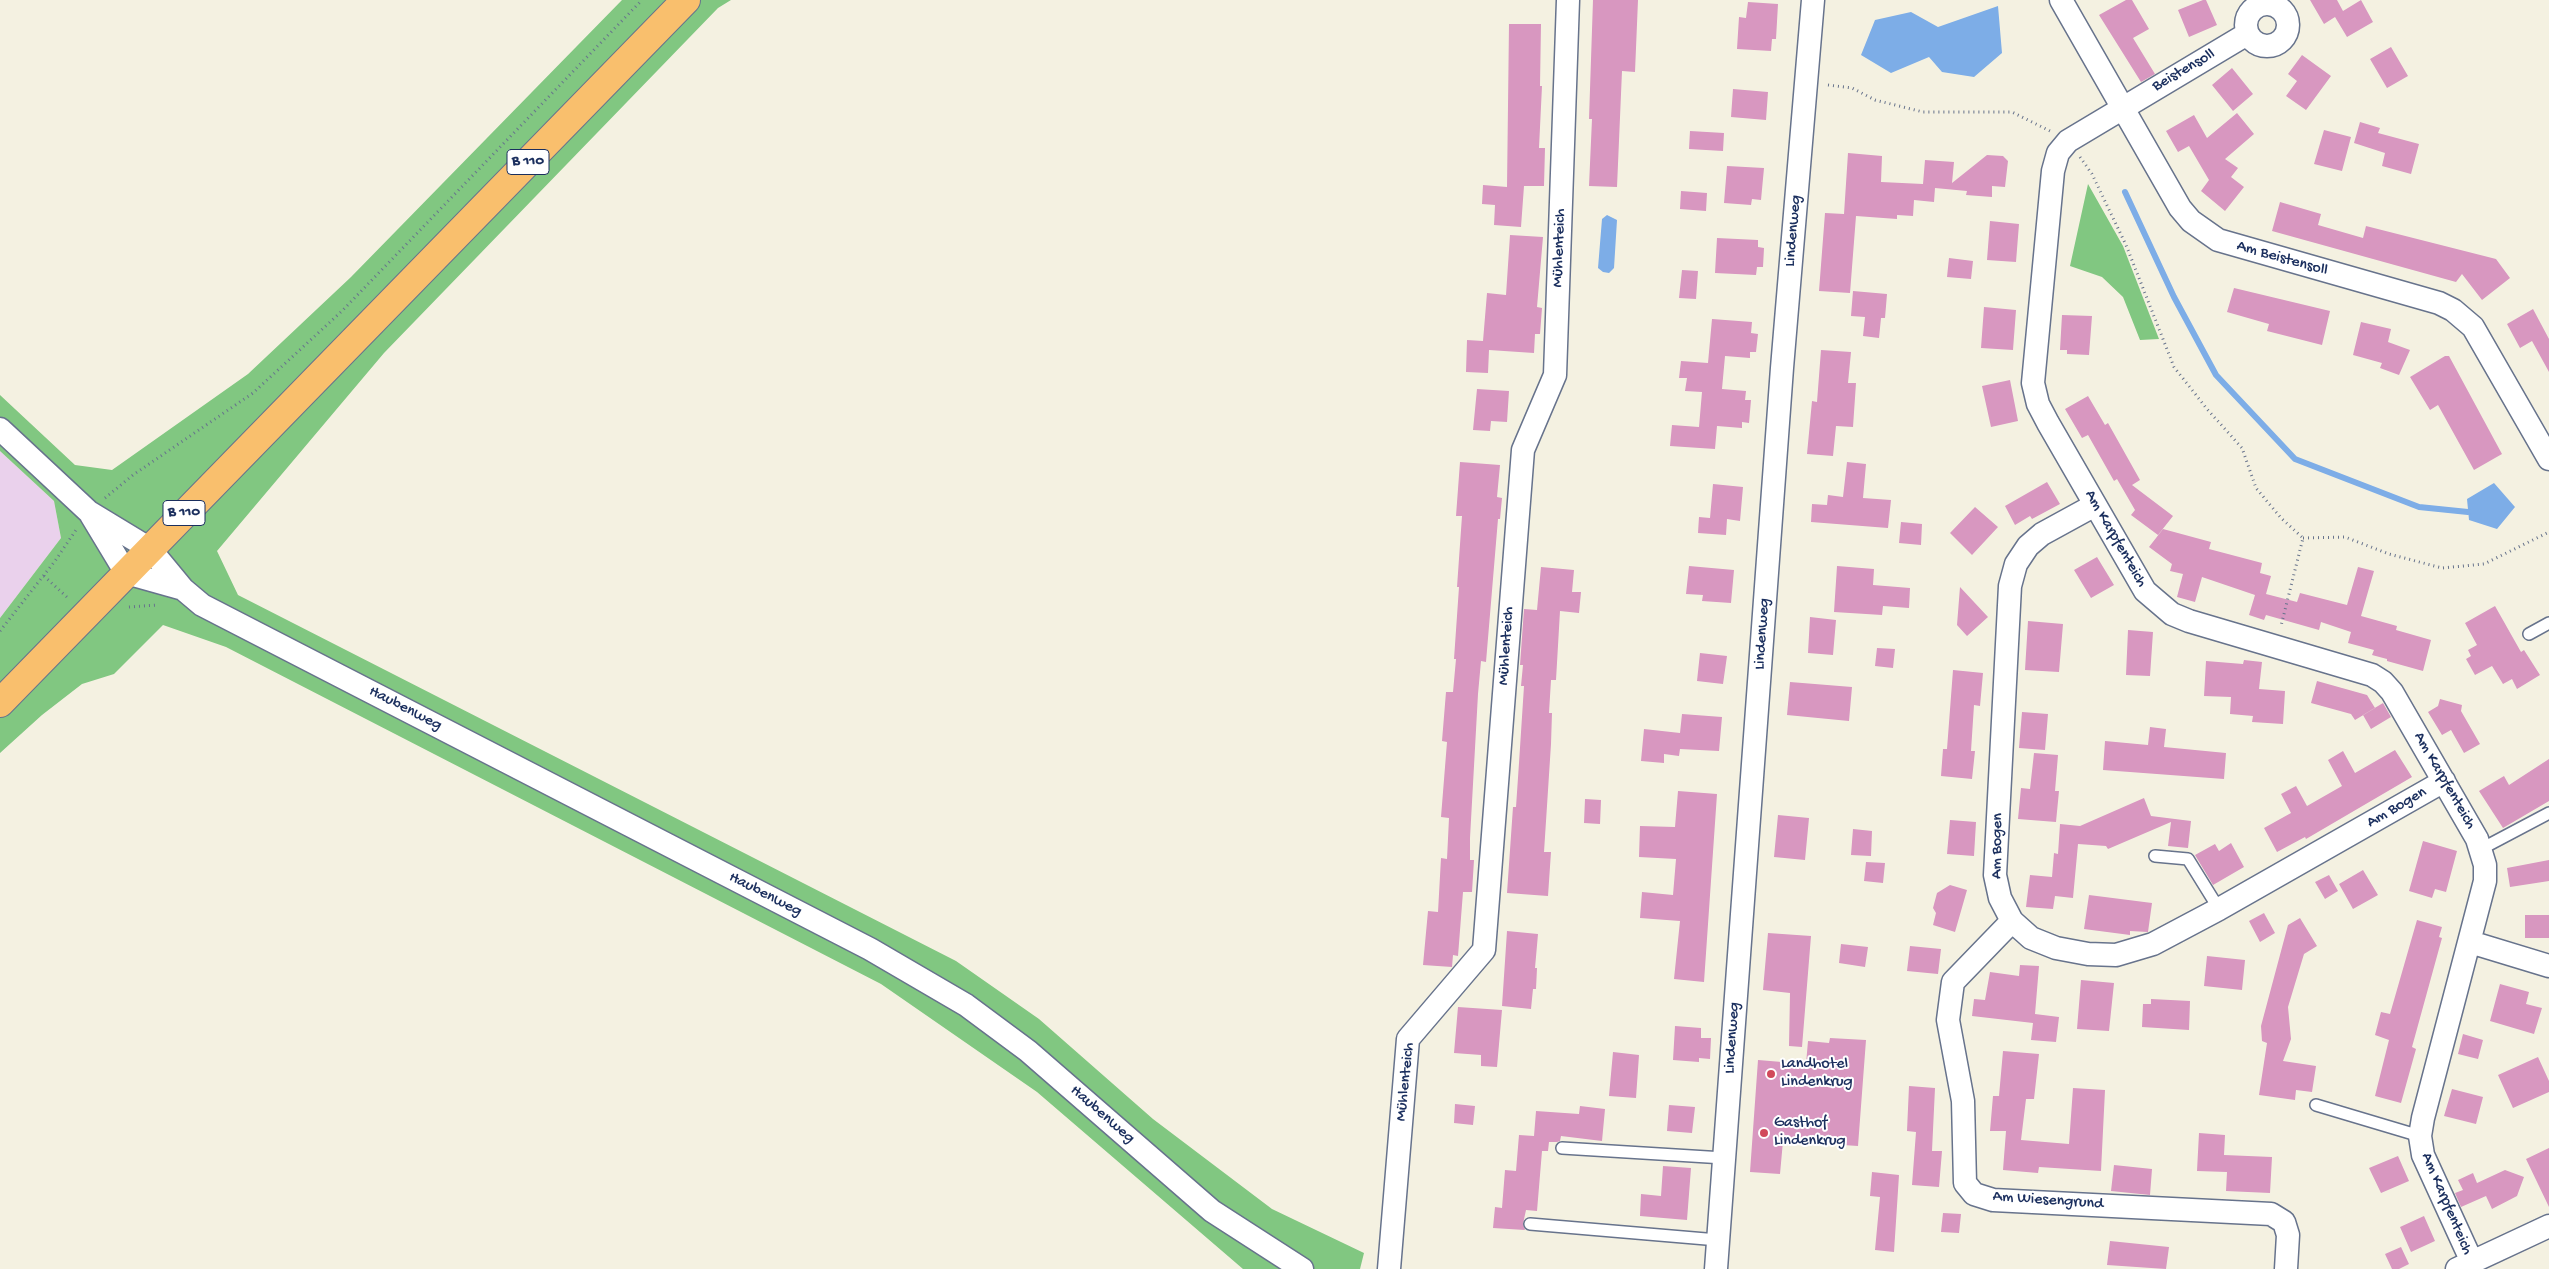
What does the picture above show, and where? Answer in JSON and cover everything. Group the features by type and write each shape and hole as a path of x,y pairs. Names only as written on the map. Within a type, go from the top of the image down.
{"main road":[{"name":"B 110","path":"0,702 686,0"}],"street":[{"name":"Mühlenteich","path":"1389,1269 1408,1039 1484,950 1523,450 1555,375 1568,0"},
{"name":"Lindenweg","path":"1716,1269 1813,0"},
{"name":"Am Beistensoll","path":"2061,0 2180,208 2204,232 2232,244 2439,303 2464,318 2481,340 2549,458"},
{"name":"Beistensoll","path":"2122,107 2247,34"},
{"name":"Am Karpfenteich","path":"2122,107 2068,141 2058,153 2053,170 2033,383 2038,404 2145,591 2157,604 2172,614 2189,621 2372,675 2383,682 2392,692 2481,849 2486,865 2485,882 2422,1118 2420,1136 2423,1155 2465,1266"},
{"path":"0,429 89,512 126,573"},
{"name":"Am Bogen","path":"2095,505 2042,534 2028,546 2016,564 2010,586 1995,875 2000,898 2012,921 2031,938 2056,948 2088,954 2116,955 2153,944 2219,909 2444,781"},
{"name":"Haubenweg","path":"89,512 150,549 183,590 202,605 870,948 966,1005 1028,1051 1212,1211 1302,1269"},
{"name":"Haubenweg","path":"126,573 183,590"},
{"name":"Am Wiesengrund","path":"2012,921 1953,982 1948,1020 1963,1100 1965,1182 1974,1194 1993,1200 2271,1214 2284,1222 2288,1235 2286,1269"},
{"path":"2470,942 2549,966"},
{"path":"2465,1266 2549,1226"}],"lane":[{"path":"2529,634 2549,623"},
{"path":"2481,849 2549,813"},
{"path":"2155,856 2188,859 2219,909"},
{"path":"2316,1105 2420,1136"},
{"path":"1562,1148 1724,1158"},
{"path":"1530,1224 1718,1240"}],"path":[{"path":"0,631 55,561 89,512 133,475 253,394 342,311 431,221 642,0"},
{"path":"1806,82 1852,88 1875,100 1924,112 2012,112 2024,116 2068,141 2092,174 2126,245 2174,367 2207,409 2242,448 2256,488 2281,518 2303,538 2345,537 2389,554 2442,568 2484,564 2549,532"},
{"path":"2276,646 2303,538"}],"shaded area":[{"path":"0,451 54,501 61,538 0,618"}],"green space":[{"path":"622,0 731,0 718,8 384,353 217,551 238,595 956,961 1039,1019 1153,1119 1272,1209 1364,1253 1360,1269 1243,1269 1037,1092 881,984 226,647 163,625 114,674 82,684 42,715 0,753 0,618 61,538 54,501 0,451 0,395 75,465 112,470 248,374 351,277"},
{"path":"2088,184 2123,246 2159,339 2140,340 2123,297 2102,277 2070,266"}],"water":[{"path":"1998,6 2002,53 1974,77 1942,72 1929,57 1891,73 1861,55 1875,20 1911,12 1938,27"},
{"path":"1607,215 1617,220 1614,268 1609,273 1603,272 1598,268 1602,219"},
{"path":"2494,483 2515,507 2497,529 2469,520 2467,499"}],"building":[{"path":"1593,0 1638,0 1635,72 1622,71 1617,187 1589,186 1592,119 1589,119"},
{"path":"2126,0 2132,0 2149,29 2133,38 2155,74 2141,82 2099,15"},
{"path":"2206,0 2217,25 2189,37 2178,10"},
{"path":"2310,0 2337,0 2343,11 2361,0 2373,22 2347,37 2335,17 2324,24"},
{"path":"1748,2 1778,4 1776,39 1772,39 1771,51 1737,49 1739,17 1746,18"},
{"path":"1509,24 1541,24 1540,86 1542,86 1539,148 1545,148 1544,186 1524,186 1521,227 1494,225 1495,205 1482,204 1483,185 1507,187"},
{"path":"2391,47 2408,76 2387,88 2370,59"},
{"path":"2302,55 2331,76 2306,110 2286,96 2297,81 2288,74"},
{"path":"2232,68 2253,94 2233,111 2212,85"},
{"path":"1733,89 1768,92 1766,120 1731,117"},
{"path":"2237,113 2254,134 2225,159 2238,168 2231,177 2244,187 2225,211 2201,191 2209,180 2189,146 2178,152 2166,131 2194,115 2207,138"},
{"path":"2360,122 2380,128 2378,133 2419,144 2411,174 2382,166 2385,153 2354,143"},
{"path":"2324,130 2351,137 2342,171 2314,164"},
{"path":"1690,131 1724,133 1723,151 1689,149"},
{"path":"1848,153 1882,156 1881,182 1923,184 1925,160 1954,162 1952,183 1987,155 2003,156 2008,161 2005,187 1992,186 1992,197 1966,195 1967,191 1935,188 1934,202 1914,200 1913,216 1897,215 1897,219 1856,216 1850,293 1819,291 1825,213 1844,214"},
{"path":"1727,166 1764,168 1761,200 1752,199 1751,205 1724,203"},
{"path":"1681,191 1707,193 1706,211 1680,209"},
{"path":"2280,202 2321,214 2318,225 2363,238 2366,226 2496,259 2510,278 2482,300 2462,274 2456,282 2272,231"},
{"path":"1990,221 2019,224 2016,262 1987,260"},
{"path":"1510,235 1543,237 1537,307 1542,308 1540,334 1535,334 1534,353 1489,350 1488,373 1466,372 1467,340 1483,341 1487,293 1506,295"},
{"path":"1717,238 1758,240 1758,247 1764,248 1763,267 1757,267 1756,275 1715,273"},
{"path":"1949,258 1973,261 1971,279 1947,277"},
{"path":"1682,270 1698,271 1696,299 1679,298"},
{"path":"2234,288 2330,311 2322,345 2267,331 2269,324 2227,312"},
{"path":"1853,291 1887,294 1885,318 1881,318 1879,338 1863,336 1865,317 1851,316"},
{"path":"1984,307 2016,310 2013,350 1981,348"},
{"path":"2533,309 2549,339 2549,372 2532,341 2520,348 2507,324"},
{"path":"2062,315 2092,316 2089,355 2067,354 2067,350 2060,350"},
{"path":"1712,319 1752,322 1751,333 1758,334 1756,352 1750,352 1750,358 1725,356 1722,389 1746,391 1745,400 1751,400 1749,423 1742,422 1742,428 1717,426 1715,449 1670,446 1672,425 1699,427 1702,392 1685,391 1687,378 1679,378 1681,361 1708,363"},
{"path":"2361,322 2391,329 2388,342 2410,350 2399,375 2380,368 2382,363 2353,355"},
{"path":"1821,350 1851,352 1848,383 1856,383 1853,427 1836,426 1833,456 1807,454 1812,401 1817,402"},
{"path":"2445,356 2449,356 2502,454 2474,470 2438,405 2430,410 2410,377"},
{"path":"2010,380 2018,421 1991,427 1982,386"},
{"path":"1477,389 1509,391 1507,422 1491,421 1490,431 1473,430"},
{"path":"2088,396 2105,425 2108,423 2140,480 2132,485 2173,516 2158,535 2131,515 2135,510 2117,479 2114,481 2088,435 2082,438 2065,409"},
{"path":"1460,462 1500,465 1497,497 1502,498 1500,519 1498,519 1486,662 1481,661 1478,694 1470,838 1470,860 1474,860 1472,892 1463,892 1458,956 1453,955 1452,967 1423,965 1428,911 1438,912 1441,858 1447,859 1449,818 1441,817 1447,742 1442,741 1446,692 1453,692 1456,659 1454,659 1459,587 1457,587 1462,516 1456,516"},
{"path":"1847,462 1866,464 1863,498 1891,500 1888,528 1811,522 1812,504 1827,505 1828,495 1843,497"},
{"path":"2047,482 2060,504 2032,519 2030,516 2015,525 2005,506"},
{"path":"1713,484 1743,487 1740,521 1727,519 1726,535 1698,533 1699,517 1710,518"},
{"path":"1975,507 1998,527 1972,555 1950,533"},
{"path":"1901,522 1922,524 1921,545 1899,543"},
{"path":"2163,529 2211,542 2209,549 2262,563 2260,573 2271,576 2266,594 2297,602 2300,593 2347,605 2358,567 2374,571 2361,616 2397,626 2396,630 2431,640 2423,671 2372,655 2374,650 2348,643 2351,632 2321,622 2319,630 2266,615 2264,620 2249,615 2255,595 2202,577 2195,602 2177,597 2183,574 2170,571 2172,564 2149,547"},
{"path":"2097,557 2114,585 2091,598 2074,570"},
{"path":"1689,566 1734,570 1731,603 1702,601 1703,595 1686,594"},
{"path":"1837,566 1874,569 1873,585 1910,588 1909,608 1883,606 1882,615 1834,612"},
{"path":"1541,567 1574,570 1572,592 1581,592 1579,613 1560,611 1556,680 1551,680 1549,713 1552,713 1551,744 1544,852 1551,852 1548,896 1507,893 1513,807 1516,807 1524,686 1521,686 1523,665 1520,665 1524,609 1537,610"},
{"path":"1960,587 1988,617 1967,636 1957,625"},
{"path":"2495,606 2521,652 2524,650 2540,675 2517,689 2512,679 2503,684 2492,666 2475,675 2466,659 2471,656 2468,650 2477,645 2465,623"},
{"path":"1810,617 1836,620 1833,655 1808,653"},
{"path":"2028,621 2063,624 2059,672 2025,670"},
{"path":"2128,630 2153,632 2150,676 2126,675"},
{"path":"1877,648 1895,649 1893,668 1875,666"},
{"path":"1700,653 1727,656 1723,684 1697,681"},
{"path":"2244,660 2262,662 2259,689 2285,691 2283,724 2252,722 2253,716 2230,714 2231,697 2204,696 2206,661 2243,664"},
{"path":"1953,670 1983,673 1980,706 1974,705 1971,751 1975,751 1972,779 1941,776 1943,749 1947,749"},
{"path":"2317,681 2367,695 2375,708 2355,720 2351,714 2311,703"},
{"path":"1790,682 1852,687 1849,721 1787,715"},
{"path":"2440,699 2462,705 2461,711 2480,744 2464,753 2451,730 2442,735 2428,712 2438,706"},
{"path":"2383,703 2391,717 2371,729 2363,715"},
{"path":"2022,712 2048,714 2045,750 2019,748"},
{"path":"1682,714 1722,717 1719,751 1680,749 1679,756 1664,754 1664,763 1641,761 1644,729 1680,733"},
{"path":"2150,727 2166,729 2164,747 2226,753 2224,779 2103,770 2105,741 2148,745"},
{"path":"2395,750 2412,777 2306,839 2305,837 2277,852 2264,828 2291,813 2281,794 2296,786 2307,806 2342,786 2328,760 2343,751 2355,773"},
{"path":"2034,753 2058,755 2055,791 2059,791 2056,822 2018,819 2021,788 2030,789"},
{"path":"2549,759 2549,801 2503,828 2479,791 2504,776 2509,785"},
{"path":"1678,791 1717,794 1704,982 1674,979 1680,921 1640,918 1642,892 1673,895 1676,859 1639,857 1640,826 1675,827"},
{"path":"2144,798 2151,816 2191,821 2188,848 2168,846 2171,822 2108,849 2106,846 2078,844 2073,898 2055,896 2053,909 2026,907 2030,875 2052,877 2054,853 2058,854 2060,824 2080,826"},
{"path":"1585,799 1601,800 1600,824 1584,823"},
{"path":"1778,815 1809,818 1805,860 1774,857"},
{"path":"1950,820 1976,822 1974,856 1947,854"},
{"path":"1853,829 1872,831 1871,856 1851,855"},
{"path":"2423,841 2457,851 2446,892 2435,889 2432,898 2409,891"},
{"path":"2231,843 2244,867 2213,885 2195,855 2215,844 2219,851"},
{"path":"2549,860 2549,881 2510,887 2507,868"},
{"path":"1866,862 1885,863 1883,883 1864,881"},
{"path":"2363,870 2378,895 2353,909 2339,884"},
{"path":"2329,875 2338,891 2325,899 2315,882"},
{"path":"1950,885 1967,890 1955,932 1933,925 1936,913 1933,908 1937,893"},
{"path":"2089,895 2152,903 2148,932 2130,931 2130,935 2084,929"},
{"path":"2264,913 2275,933 2260,942 2249,921"},
{"path":"2525,915 2549,915 2549,938 2525,938"},
{"path":"2300,918 2317,946 2304,954 2288,1007 2291,1039 2283,1061 2316,1066 2312,1092 2296,1090 2295,1100 2259,1095 2267,1043 2262,1041 2261,1026 2288,925"},
{"path":"2417,920 2442,927 2439,937 2442,938 2412,1047 2416,1049 2401,1103 2375,1096 2389,1040 2375,1035 2381,1012 2390,1014"},
{"path":"1507,931 1538,934 1535,968 1537,968 1536,989 1533,989 1531,1009 1502,1006"},
{"path":"1768,933 1811,936 1802,1047 1789,1046 1790,993 1763,990"},
{"path":"1841,944 1868,947 1865,967 1839,963"},
{"path":"1910,946 1941,949 1938,974 1907,971"},
{"path":"2207,956 2245,960 2242,990 2204,986"},
{"path":"2020,965 2039,966 2035,1014 2059,1017 2056,1042 2031,1040 2033,1023 1972,1016 1974,999 1985,1000 1990,972 2019,976"},
{"path":"2081,980 2114,983 2109,1031 2077,1029"},
{"path":"2500,984 2529,992 2526,1004 2542,1008 2534,1034 2490,1021"},
{"path":"2151,999 2190,1001 2189,1030 2142,1027 2143,1004 2151,1004"},
{"path":"1458,1007 1502,1010 1497,1067 1481,1066 1481,1055 1454,1053"},
{"path":"1675,1026 1701,1028 1701,1038 1711,1038 1710,1059 1699,1058 1699,1062 1673,1060"},
{"path":"2463,1034 2483,1040 2478,1059 2458,1054"},
{"path":"1830,1038 1866,1040 1858,1146 1783,1141 1780,1174 1750,1172 1758,1060 1806,1064 1808,1041 1829,1043"},
{"path":"2003,1051 2039,1054 2034,1099 2026,1099 2021,1140 2069,1144 2073,1088 2105,1090 2101,1171 2039,1167 2038,1173 2003,1170 2006,1131 1990,1131 1993,1096 1999,1096"},
{"path":"1613,1052 1639,1055 1636,1098 1609,1096"},
{"path":"2538,1057 2549,1081 2549,1092 2513,1108 2498,1075"},
{"path":"1909,1086 1935,1088 1932,1151 1942,1151 1939,1187 1912,1185 1916,1132 1907,1131"},
{"path":"2452,1089 2483,1097 2476,1124 2444,1116"},
{"path":"1455,1104 1475,1106 1473,1125 1454,1123"},
{"path":"1669,1105 1695,1107 1692,1133 1667,1131"},
{"path":"1580,1106 1605,1109 1602,1141 1561,1136 1560,1141 1549,1142 1548,1151 1542,1151 1537,1211 1526,1210 1523,1224 1525,1230 1493,1228 1495,1207 1502,1208 1505,1170 1516,1171 1519,1135 1534,1136 1536,1111 1579,1114"},
{"path":"2199,1133 2225,1135 2224,1155 2272,1157 2270,1193 2226,1191 2227,1172 2197,1171"},
{"path":"2549,1148 2549,1207 2526,1159"},
{"path":"2398,1156 2409,1181 2381,1193 2369,1168"},
{"path":"2114,1165 2152,1169 2150,1195 2111,1191"},
{"path":"1663,1166 1691,1168 1687,1220 1640,1216 1641,1194 1661,1196"},
{"path":"2505,1170 2524,1177 2517,1196 2492,1209 2486,1196 2461,1207 2455,1193 2463,1190 2458,1180 2473,1173 2477,1183"},
{"path":"1872,1172 1899,1175 1894,1252 1875,1250 1880,1197 1870,1196"},
{"path":"1943,1213 1961,1214 1959,1233 1941,1232"},
{"path":"2424,1216 2435,1241 2411,1252 2400,1227"},
{"path":"2110,1241 2169,1247 2166,1269 2107,1265"},
{"path":"2401,1247 2409,1264 2399,1269 2392,1269 2385,1254"}],"waterway":[{"path":"2125,192 2174,297 2216,375 2295,459 2419,507 2468,512"}],"place":[{"name":"Landhotel Lindenkrug","path":"1771,1074"},
{"name":"Gasthof Lindenkrug","path":"1764,1133"}]}
